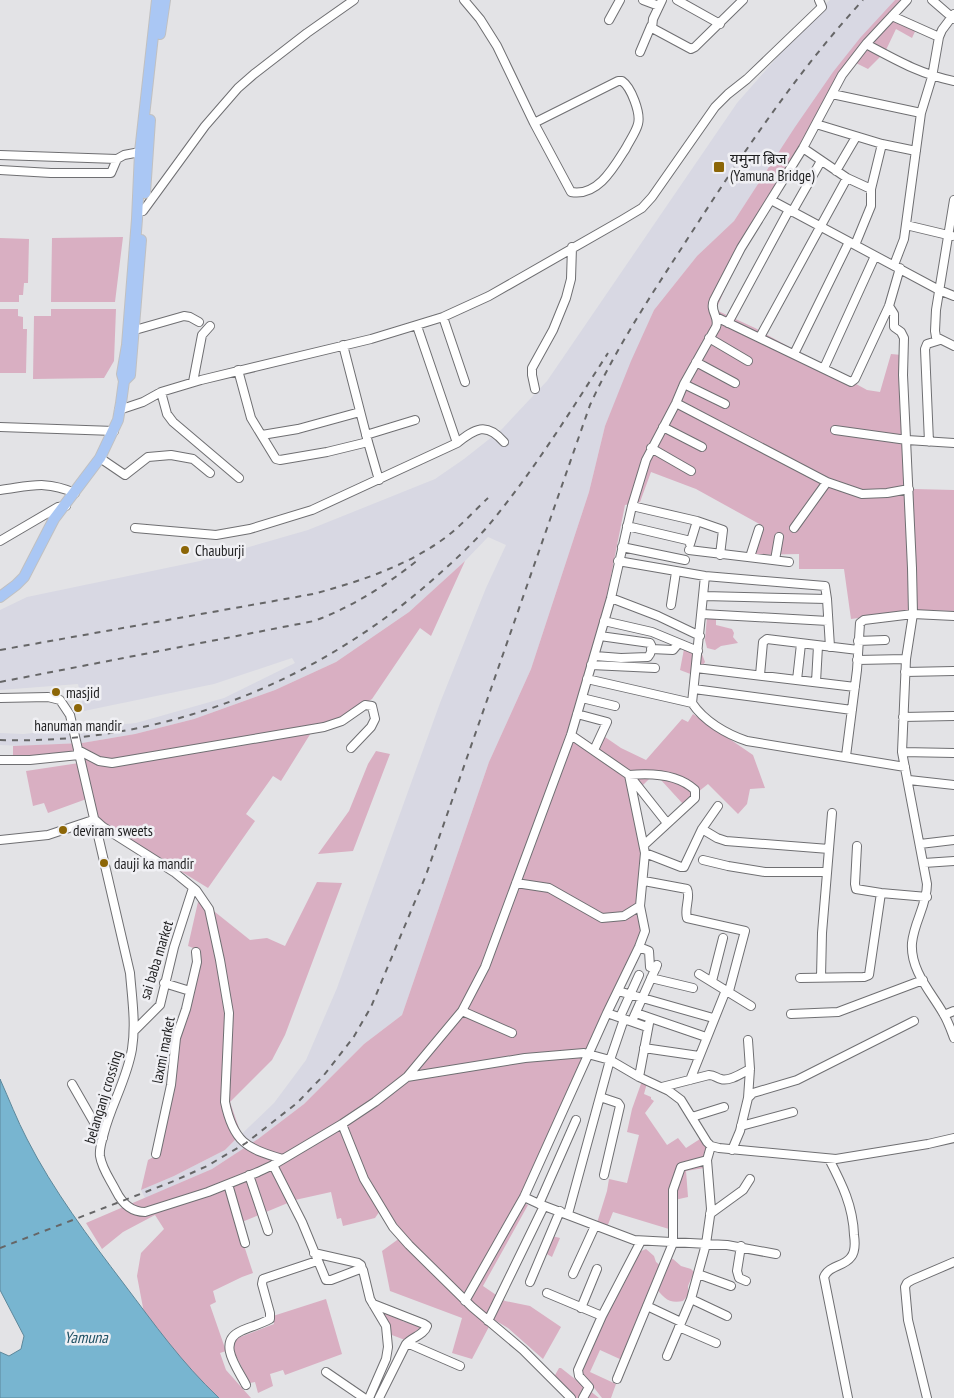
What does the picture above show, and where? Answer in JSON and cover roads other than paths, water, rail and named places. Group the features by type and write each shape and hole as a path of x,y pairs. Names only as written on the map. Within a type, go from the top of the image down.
{"main road":[{"path":"0,597 24,577 54,519 66,506 100,458 114,431 124,381 122,374 127,345 137,219 140,152 157,0"},
{"path":"124,381 130,375 135,330 153,93 165,0"}],"street":[{"path":"143,211 205,126 238,88 307,32 354,0"},
{"path":"464,0 497,46 534,123 572,192 582,192 599,184 610,173 634,134 638,112 628,86 622,81 618,81 534,123"},
{"path":"609,20 620,0"},
{"path":"640,52 661,3 643,0"},
{"path":"677,0 720,24"},
{"path":"651,26 653,29 691,49 744,0"},
{"path":"119,410 143,402 161,392 193,382 417,326 443,317 489,296 622,220 642,208 652,197 715,107 822,7 819,0"},
{"name":"belanganj crossing","path":"0,698 48,697 60,700 70,715 130,973 134,1031 132,1049 107,1122 100,1152 103,1168 118,1194 132,1210 145,1212 249,1176 273,1165 375,1102 407,1077 462,1011 485,967 571,735 611,598 632,506 651,448 716,327 718,322 712,308 714,300 741,248 803,148 842,75 866,44 907,0"},
{"path":"716,317 848,381 853,381 889,306 904,239 921,113 932,76 939,37 953,16 932,0"},
{"path":"892,16 939,37"},
{"path":"866,44 901,63 932,76 954,81"},
{"path":"832,94 921,113"},
{"path":"816,124 856,137 916,151"},
{"path":"836,171 856,137"},
{"path":"794,354 871,206 871,189 882,144"},
{"path":"803,148 847,178 871,189"},
{"path":"0,156 117,159 124,155 140,152"},
{"path":"0,170 51,173 111,173 117,159"},
{"path":"728,323 790,211 821,161"},
{"path":"760,337 847,178"},
{"path":"771,200 939,290 954,296"},
{"path":"954,200 952,236 939,290 935,331 936,337 954,346 954,351"},
{"path":"906,226 952,236"},
{"path":"535,390 532,368 553,330 566,298 570,279 572,247"},
{"path":"824,368 875,256"},
{"path":"889,306 894,314 894,327 901,332 904,338 903,375 913,614 906,659 902,752 927,877 927,897 916,924 912,945 915,963 944,1014 954,1038"},
{"path":"135,330 184,316 199,322"},
{"path":"443,317 465,382"},
{"path":"193,382 202,335 210,326"},
{"path":"417,326 457,443"},
{"path":"709,338 748,360"},
{"path":"929,442 925,349 927,344 940,340"},
{"path":"343,345 379,480"},
{"path":"696,362 736,383"},
{"path":"238,370 251,418 273,455 278,460 327,452 415,420"},
{"path":"684,384 725,404"},
{"path":"161,392 167,414 173,422 239,478"},
{"path":"676,403 827,482 862,494 888,493 909,489"},
{"path":"262,435 298,429 360,412"},
{"path":"0,426 114,431"},
{"path":"663,427 702,447"},
{"path":"135,528 216,535 250,530 312,510 457,443 471,432 480,428 494,432 504,442"},
{"path":"835,430 907,440 954,443"},
{"path":"651,448 691,471"},
{"path":"100,458 125,475 148,457 171,456 192,459 210,473"},
{"path":"794,528 827,482"},
{"path":"0,490 48,484 59,486 75,493"},
{"path":"0,541 58,506 66,506"},
{"path":"632,506 697,521 723,530 720,555"},
{"path":"672,605 679,572 689,550 697,521"},
{"path":"627,526 691,542"},
{"path":"750,557 759,529"},
{"path":"775,560 780,537"},
{"path":"622,547 685,560"},
{"path":"689,550 789,562"},
{"path":"618,561 705,576 823,585 826,587 830,647"},
{"path":"692,703 705,576"},
{"path":"704,596 827,598"},
{"path":"611,598 658,616 700,636"},
{"path":"702,614 828,621"},
{"path":"846,756 861,621 913,614 954,616"},
{"path":"604,621 652,632 698,651"},
{"path":"595,656 646,657 649,656 651,649 651,644 648,642 600,636"},
{"path":"760,675 764,640 858,650"},
{"path":"858,641 884,640"},
{"path":"651,649 673,650 678,644"},
{"path":"796,680 801,644"},
{"path":"816,682 818,646"},
{"path":"857,660 906,659"},
{"path":"591,665 655,668"},
{"path":"696,668 855,687"},
{"path":"905,672 954,671"},
{"path":"587,680 692,703 699,713 716,726 740,738 786,748 846,756 905,767"},
{"path":"694,689 852,710"},
{"path":"582,698 615,706"},
{"path":"0,760 30,760 79,752 99,761 112,763 324,727 342,721 365,705 372,706 375,719 371,727 351,748"},
{"path":"577,714 607,722 594,750"},
{"path":"903,717 954,716"},
{"path":"571,735 629,775 667,823"},
{"path":"902,752 954,754"},
{"path":"629,775 659,774 685,783 695,790 694,798 667,823 644,849"},
{"path":"466,1301 524,1197 645,932 640,906 644,881 644,849 629,775"},
{"path":"909,780 954,785"},
{"path":"644,849 684,867 702,829 718,806"},
{"path":"821,977 826,872 832,813"},
{"path":"0,840 48,835 93,819 174,872 193,888 206,903 211,915 228,1000 229,1022 225,1102 228,1115 233,1130 242,1140 266,1154 283,1158"},
{"path":"702,829 717,838 731,842 829,849"},
{"path":"920,844 954,840"},
{"path":"857,846 855,887 859,890 927,897"},
{"path":"703,860 764,872 826,872"},
{"path":"924,863 954,861"},
{"path":"644,881 687,888 689,890 686,918 745,931 727,991 713,1018 690,1080"},
{"path":"516,883 549,888 602,918 624,916 640,906"},
{"name":"sai baba market","path":"134,1031 160,1005 164,983 193,888"},
{"path":"800,978 864,977 868,975 881,893"},
{"path":"712,981 723,938"},
{"path":"625,1019 636,1013 657,967 650,967 648,951 639,947"},
{"name":"laxmi market","path":"156,1154 171,1085 176,1038 190,991 196,962 196,952"},
{"path":"700,974 751,1006"},
{"path":"568,1214 585,1158 610,1060 625,1019 631,994 640,975"},
{"path":"651,978 692,988"},
{"path":"791,1014 838,1012 923,980"},
{"path":"164,983 190,991"},
{"path":"618,991 713,1018"},
{"path":"462,1011 512,1033"},
{"path":"944,1014 954,1011"},
{"path":"607,1013 647,1027"},
{"path":"636,1013 706,1037"},
{"path":"638,1077 650,1018"},
{"path":"748,1098 753,1093 799,1079 914,1021"},
{"path":"732,1150 741,1126 748,1098 750,1069 748,1040"},
{"path":"644,1048 699,1056"},
{"path":"407,1077 573,1052 590,1054 610,1060 679,1098 711,1146 719,1148 829,1159 954,1138"},
{"path":"662,1087 712,1074 725,1080 750,1069"},
{"path":"72,1084 103,1138"},
{"path":"600,1097 618,1103 620,1106 604,1176"},
{"path":"692,1117 724,1107"},
{"path":"741,1126 793,1112"},
{"path":"488,1321 542,1205 576,1120"},
{"path":"342,1124 364,1179 393,1227 466,1301 523,1350 571,1398"},
{"path":"667,1356 691,1299 706,1244 710,1214 707,1160 711,1146"},
{"path":"829,1159 849,1201 854,1224 855,1243 852,1255 829,1270 824,1277 848,1398"},
{"path":"617,1379 673,1243 673,1190 681,1167 707,1160"},
{"path":"273,1165 302,1222 317,1261 327,1280 360,1268 362,1269"},
{"path":"249,1176 268,1231"},
{"path":"710,1214 743,1190 750,1179"},
{"path":"228,1184 245,1243"},
{"path":"524,1197 595,1226 641,1241 741,1246 776,1254"},
{"path":"530,1282 560,1211"},
{"path":"574,1274 595,1226"},
{"path":"583,1398 589,1387 579,1376 578,1370 602,1316 641,1241"},
{"path":"741,1246 737,1272 739,1278 746,1281"},
{"path":"314,1253 360,1263 369,1296 386,1326 388,1347 386,1359 369,1398"},
{"path":"246,1385 229,1352 230,1342 231,1337 239,1332 270,1319 262,1282 263,1279 317,1261"},
{"path":"927,1398 908,1320 905,1287 912,1280 954,1262"},
{"path":"581,1308 597,1269"},
{"path":"698,1274 731,1286"},
{"path":"547,1293 602,1316"},
{"path":"691,1299 727,1316"},
{"path":"373,1304 427,1326 426,1330 408,1343 380,1398"},
{"path":"647,1306 716,1343"},
{"path":"408,1343 460,1366"},
{"path":"326,1372 364,1398"}],"water":[{"name":"Yamuna","path":"0,1079 16,1117 37,1158 72,1213 169,1343 192,1371 219,1398 0,1398 0,1352 9,1356 21,1349 24,1336 0,1290"}],"railway":[{"path":"0,1248 174,1181 207,1166 246,1143 297,1103 324,1075 353,1038 371,1007 426,875 590,405 601,382 624,339 650,297 751,144 793,84 863,0"},
{"path":"0,740 58,739 114,732 170,721 225,704 278,682 328,655 377,624 422,589 456,559 488,526 536,463 608,353"},
{"path":"0,650 313,594 347,584 380,573 427,550 454,530 488,498"},
{"path":"0,682 314,621 342,609 369,594 419,559"}],"place":[{"name":"यमुना ब्रिज (Yamuna Bridge)","path":"719,167"},
{"name":"Chauburji","path":"185,550"},
{"name":"masjid","path":"56,692"},
{"name":"hanuman mandir","path":"78,708"},
{"name":"deviram sweets","path":"63,830"},
{"name":"dauji ka mandir","path":"104,863"}]}
